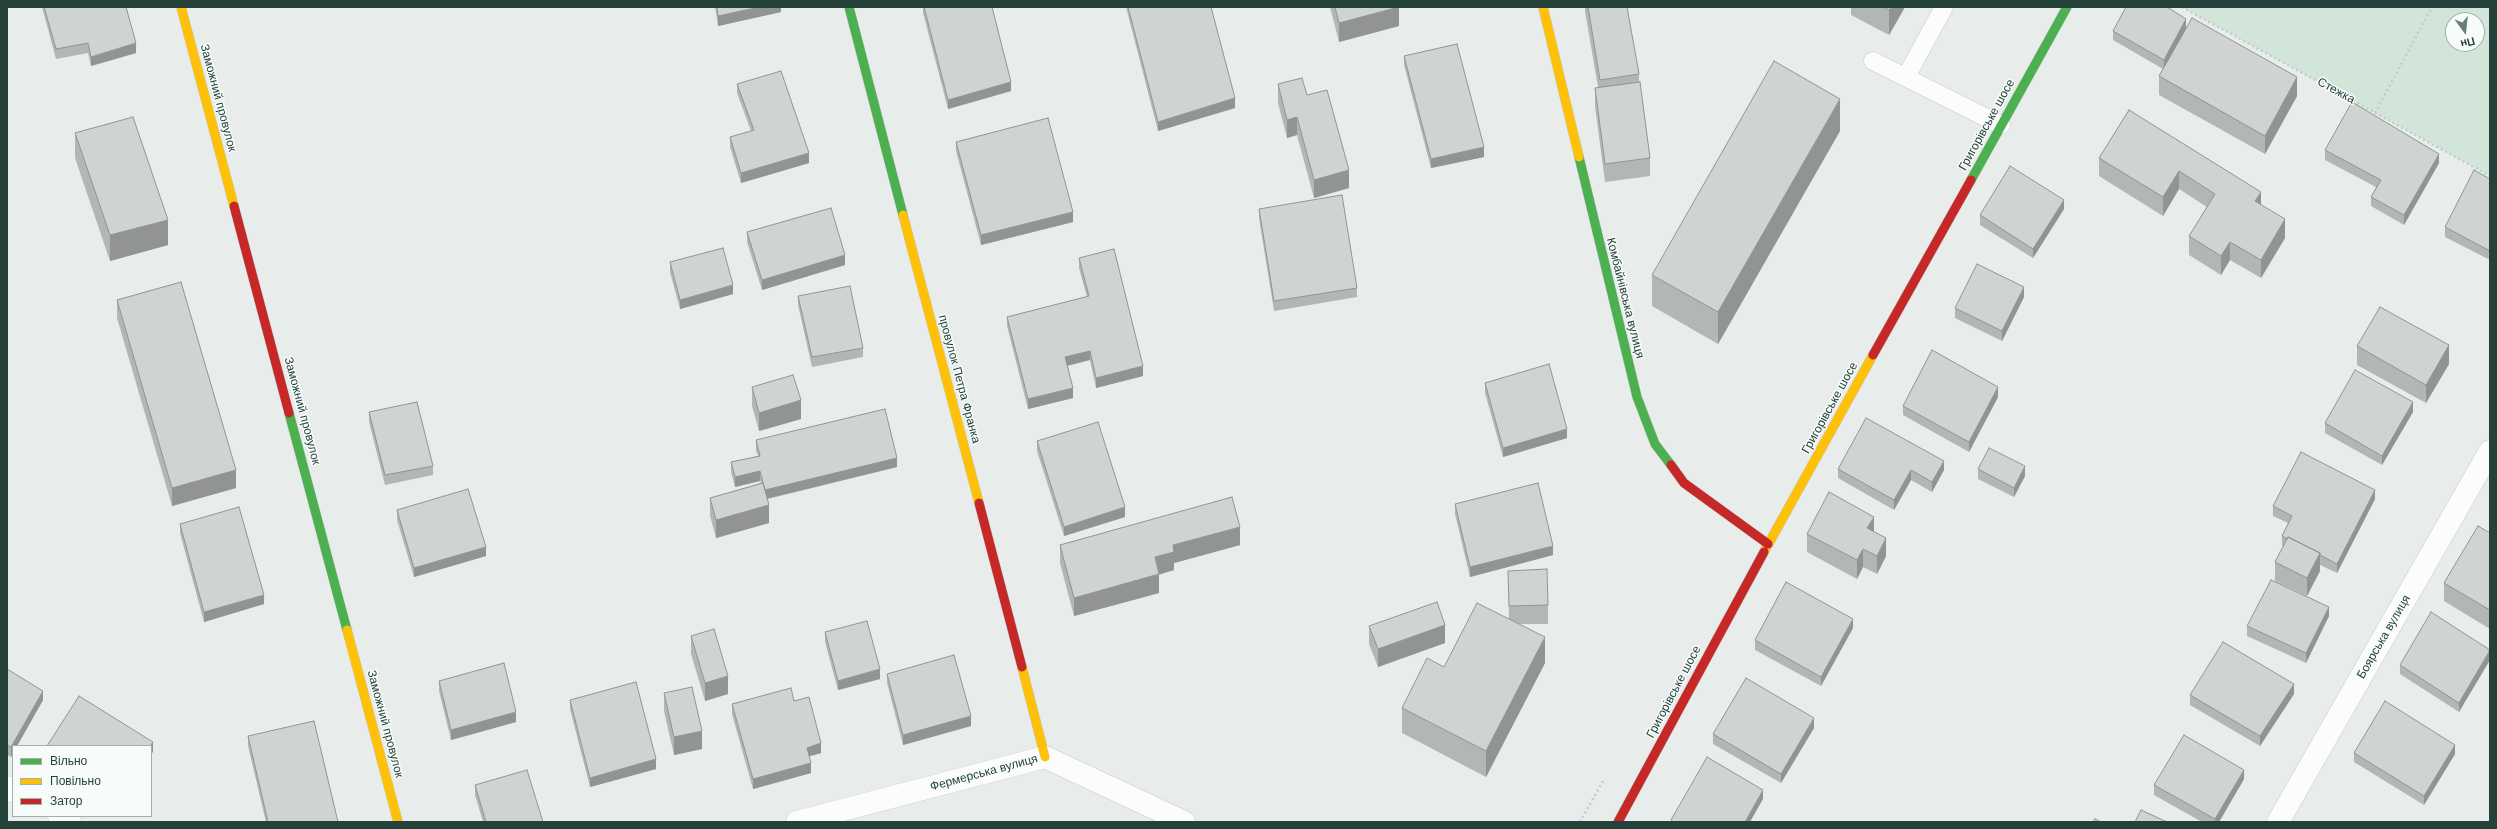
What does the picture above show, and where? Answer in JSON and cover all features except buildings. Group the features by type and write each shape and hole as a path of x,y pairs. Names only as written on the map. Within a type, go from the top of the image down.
{"street":[{"name":"Заможний провулок","path":"181,7 398,822"},
{"name":"провулок Петра Франка","path":"850,7 1044,757"},
{"name":"Комбайнівська вулиця","path":"1543,7 1637,397 1655,444 1684,483 1768,544"},
{"name":"Григорівське шосе","path":"1618,822 1768,544 2067,7"},
{"name":"Боярська вулиця","path":"2278,822 2490,451"},
{"name":"Фермерська вулиця","path":"797,822 1044,757 1184,822"},
{"path":"61,817 70,822"}],"lane":[{"path":"1906,77 1944,7"},
{"path":"1873,60 2001,125"}],"path":[{"name":"Стежка","path":"2182,7 2490,176"},
{"path":"2374,113 2432,7"}],"green space":[{"path":"2182,7 2490,7 2490,176"}],"traffic: fast":[{"path":"849,7 903,215"},
{"path":"1971,180 2067,7"},
{"path":"1579,157 1637,397 1655,444 1671,465"},
{"path":"289,413 347,630"}],"traffic: slow":[{"path":"181,7 234,206"},
{"path":"1543,7 1579,157"},
{"path":"903,215 979,503"},
{"path":"1764,552 1873,355"},
{"path":"347,630 398,822"},
{"path":"1022,667 1045,757"}],"traffic: jam":[{"path":"1873,355 1971,180"},
{"path":"234,206 289,413"},
{"path":"1671,465 1684,483 1768,544"},
{"path":"979,503 1022,667"},
{"path":"1618,822 1764,552"}]}
